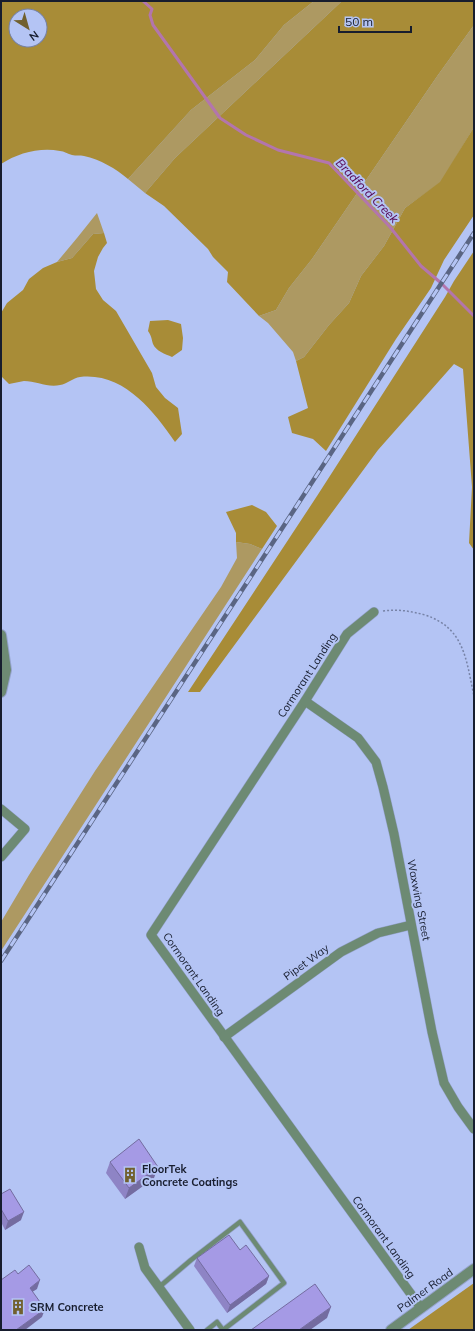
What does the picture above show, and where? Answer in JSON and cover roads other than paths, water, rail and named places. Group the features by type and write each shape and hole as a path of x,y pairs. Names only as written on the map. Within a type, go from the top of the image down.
{"street":[{"name":"Cormorant Landing","path":"374,612 347,634 305,701 151,935 421,1308"},
{"path":"1,635 6,670 1,692"},
{"name":"Waxwing Street","path":"305,701 358,738 376,762 384,788 394,834 432,1032 444,1083 458,1107 474,1129"},
{"path":"1,809 25,829 1,857"},
{"name":"Pipet Way","path":"224,1036 341,952 378,934 411,925"},
{"path":"139,1247 145,1268 158,1288 190,1330"},
{"name":"Palmer Road","path":"390,1330 474,1269"}],"lane":[{"path":"158,1288 240,1222 284,1283 223,1330 217,1322 207,1330"}],"waterway":[{"name":"Bradford Creek","path":"143,1 152,9 150,15 153,25 220,118 246,135 278,150 329,163 390,227 421,266 441,283 474,316"}],"railway":[{"path":"1,961 474,233"}],"place":[{"name":"FloorTek Concrete Coatings","path":"130,1175"},
{"name":"SRM Concrete","path":"18,1307"}]}
